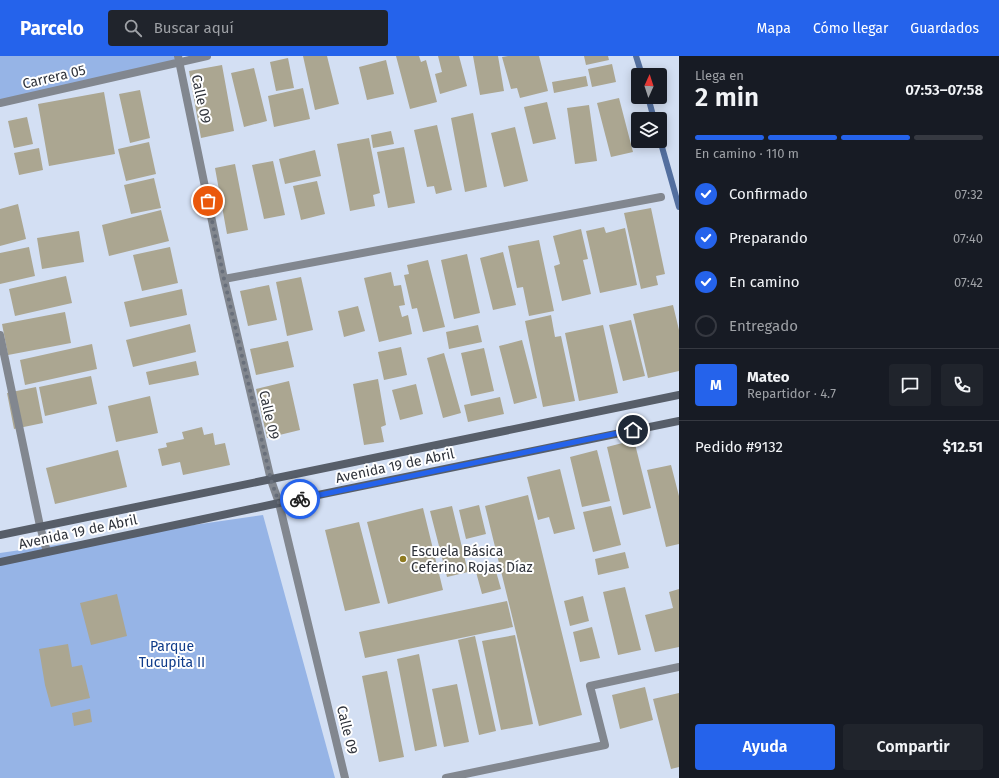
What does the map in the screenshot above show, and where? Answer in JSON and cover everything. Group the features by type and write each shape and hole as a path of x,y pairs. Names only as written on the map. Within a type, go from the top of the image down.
{"street":[{"name":"Carrera 05","path":"0,103 179,59 206,56"},
{"name":"Calle 09","path":"179,59 224,279 271,480 279,503 345,778"},
{"path":"224,279 661,197"},
{"path":"0,335 40,526 47,552"},
{"name":"Avenida 19 de Abril","path":"0,535 679,395"},
{"name":"Avenida 19 de Abril","path":"0,562 679,421"},
{"path":"446,778 605,745 590,686 679,667"}],"green space":[{"path":"0,56 178,56 180,62 0,103"},
{"name":"Parque Tucupita II","path":"263,515 335,778 0,778 0,553"}],"building":[{"path":"303,56 327,56 339,104 315,110"},
{"path":"396,56 419,56 421,62 426,60 437,102 410,109"},
{"path":"438,56 459,56 467,86 440,94 435,74 442,72"},
{"path":"473,56 498,56 504,91 480,95"},
{"path":"539,56 548,91 520,98 517,88 511,89 502,57"},
{"path":"584,56 608,56 609,60 586,65"},
{"path":"288,58 294,88 276,91 270,62"},
{"path":"386,60 394,94 367,100 359,67"},
{"path":"612,64 616,82 592,87 588,69"},
{"path":"222,65 234,131 201,138 189,71"},
{"path":"254,68 267,121 244,127 231,73"},
{"path":"586,76 588,86 554,93 552,82"},
{"path":"303,88 310,119 274,127 268,96"},
{"path":"140,90 150,138 130,143 119,94"},
{"path":"104,92 115,154 49,166 38,104"},
{"path":"619,98 633,152 611,157 597,103"},
{"path":"547,102 556,139 533,144 524,107"},
{"path":"589,105 597,161 575,164 567,108"},
{"path":"473,113 487,187 465,192 451,118"},
{"path":"27,117 33,144 14,148 8,121"},
{"path":"437,125 452,190 436,194 434,186 427,187 414,130"},
{"path":"515,127 528,181 504,187 491,133"},
{"path":"391,131 394,144 373,148 371,135"},
{"path":"369,138 380,193 373,195 375,206 350,211 337,144"},
{"path":"149,142 156,174 126,181 118,149"},
{"path":"404,147 415,203 388,208 377,152"},
{"path":"39,148 43,170 19,175 14,153"},
{"path":"315,150 321,176 285,184 279,159"},
{"path":"273,161 285,215 264,219 252,165"},
{"path":"235,164 248,230 227,234 215,168"},
{"path":"154,178 161,208 131,214 124,185"},
{"path":"317,181 325,214 301,220 293,186"},
{"path":"18,204 26,239 0,246 0,209"},
{"path":"651,208 665,274 656,276 658,285 641,289 624,213"},
{"path":"161,210 169,241 109,256 102,225"},
{"path":"604,227 606,233 625,228 637,285 600,293 586,231"},
{"path":"581,229 588,259 583,260 591,294 562,301 554,266 560,264 553,236"},
{"path":"79,231 84,262 42,269 37,238"},
{"path":"539,240 554,311 529,316 523,287 517,288 508,246"},
{"path":"29,247 35,276 0,284 0,253"},
{"path":"170,247 178,283 142,291 133,255"},
{"path":"503,252 516,305 493,310 480,258"},
{"path":"467,254 480,313 454,319 441,260"},
{"path":"428,260 445,327 423,332 417,308 412,309 404,275 409,274 407,265"},
{"path":"391,272 394,286 401,285 405,305 399,306 402,317 408,315 412,334 379,342 364,278"},
{"path":"66,276 72,303 15,316 9,289"},
{"path":"301,277 313,330 287,336 276,282"},
{"path":"269,285 277,320 248,326 240,291"},
{"path":"182,289 187,315 130,327 124,302"},
{"path":"673,305 679,330 679,371 648,378 633,314"},
{"path":"358,306 365,331 344,337 338,311"},
{"path":"65,312 71,343 8,355 2,324"},
{"path":"551,315 555,337 561,336 575,401 543,407 525,321"},
{"path":"631,320 645,376 623,381 609,325"},
{"path":"190,324 196,352 133,367 126,340"},
{"path":"478,325 482,342 449,349 446,332"},
{"path":"603,325 618,393 579,401 565,333"},
{"path":"522,340 537,398 514,404 499,346"},
{"path":"288,341 294,367 256,375 250,349"},
{"path":"92,344 97,369 25,385 20,360"},
{"path":"401,347 407,375 384,380 378,352"},
{"path":"484,348 494,391 471,396 461,353"},
{"path":"444,353 461,413 443,418 427,358"},
{"path":"196,361 199,375 149,385 146,372"},
{"path":"91,376 97,404 45,416 39,387"},
{"path":"378,379 386,425 381,427 384,442 364,445 353,384"},
{"path":"289,381 300,430 267,438 256,389"},
{"path":"416,384 423,414 400,420 392,390"},
{"path":"36,387 43,423 14,429 7,393"},
{"path":"150,396 158,433 116,442 108,406"},
{"path":"500,397 504,414 468,422 464,405"},
{"path":"202,427 204,435 213,433 215,445 225,443 230,465 183,475 180,462 162,466 158,449 167,447 166,443 184,439 182,432"},
{"path":"634,440 651,508 623,515 607,447"},
{"path":"118,450 127,487 55,504 46,468"},
{"path":"597,450 610,501 582,507 570,457"},
{"path":"671,465 679,496 679,544 666,547 647,470"},
{"path":"560,469 575,529 554,534 549,517 538,520 527,477"},
{"path":"528,495 582,715 539,726 485,506"},
{"path":"479,505 486,534 466,539 459,510"},
{"path":"452,506 468,572 447,577 430,511"},
{"path":"611,506 621,545 593,552 583,512"},
{"path":"423,508 443,590 388,604 367,522"},
{"path":"359,522 380,603 345,611 325,530"},
{"path":"625,552 629,568 598,575 595,559"},
{"path":"495,568 501,589 482,594 476,572"},
{"path":"625,587 641,650 618,655 603,592"},
{"path":"679,589 679,647 655,652 645,615 673,608 669,592"},
{"path":"117,594 127,636 91,645 80,603"},
{"path":"583,596 589,621 570,626 564,601"},
{"path":"507,601 513,627 365,658 359,632"},
{"path":"592,627 600,658 580,662 573,632"},
{"path":"515,635 533,724 501,730 482,641"},
{"path":"475,636 496,731 479,735 458,640"},
{"path":"68,644 72,667 82,665 90,698 51,707 45,685 39,649"},
{"path":"419,654 437,746 415,751 397,659"},
{"path":"387,671 404,757 379,762 362,676"},
{"path":"457,684 469,742 444,747 432,689"},
{"path":"645,687 653,720 620,729 612,695"},
{"path":"679,693 679,767 671,769 653,699"},
{"path":"90,709 92,722 74,726 72,713"}],"waterway":[{"path":"636,56 640,68"},
{"path":"650,104 652,112"},
{"path":"662,148 679,207"}],"way so far":[{"path":"208,201 224,279 271,480 279,503 300,499"}],"place":[{"name":"Escuela Básica Ceferino Rojas Díaz","path":"403,559"}],"route":[{"path":"300,499 633,430"}]}
